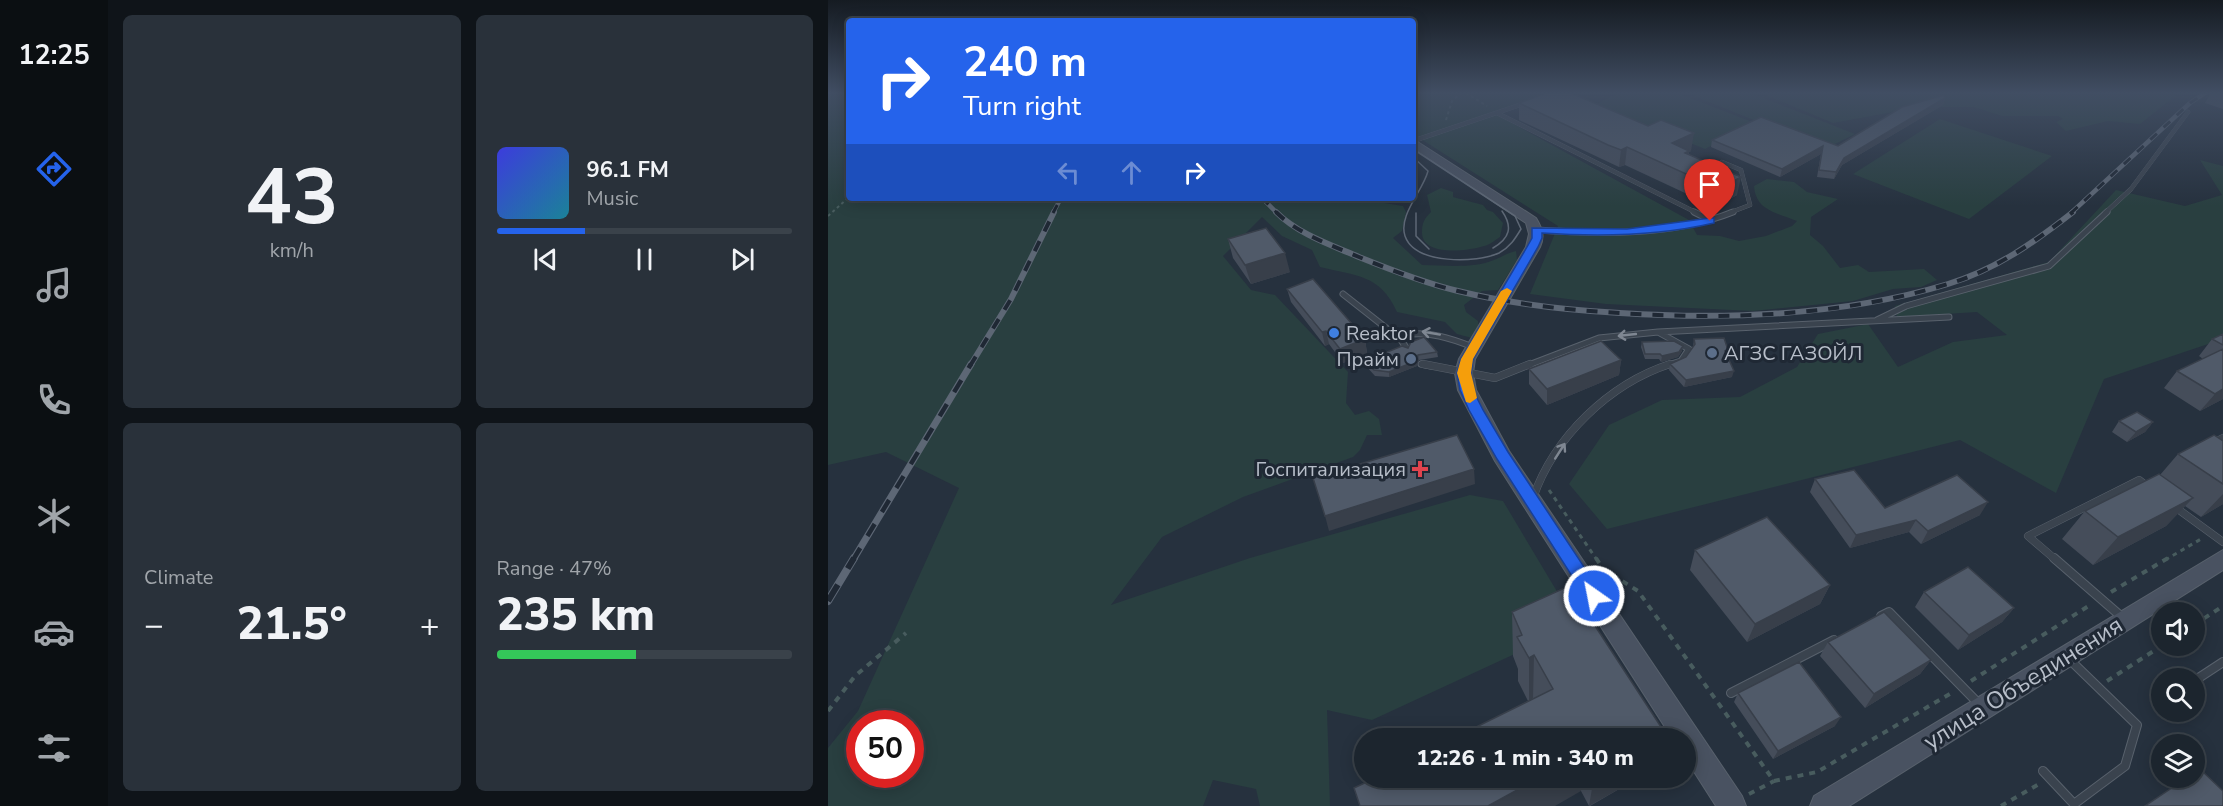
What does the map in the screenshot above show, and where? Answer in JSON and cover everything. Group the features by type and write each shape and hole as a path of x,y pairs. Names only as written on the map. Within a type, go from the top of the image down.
{"main road":[{"path":"1416,144 1531,221 1536,230 1537,238 1533,247 1473,347 1464,373 1467,390 1476,410 1532,501 1732,806"},
{"name":"улица Объединения","path":"1824,806 2223,559"}],"lane":[{"path":"1416,141 1446,131"},
{"path":"1532,131 1710,221"},
{"path":"1877,320 1906,306 2049,266 2131,189 2174,131"},
{"path":"1536,230 1581,233 1627,232 1710,221 1750,205 1741,170 1722,162"},
{"path":"1343,294 1390,331 1404,335 1421,331 1439,334 1473,347"},
{"path":"1420,364 1496,378 1599,338 1658,332 1949,317"},
{"path":"1532,501 1540,478 1572,431 1588,413 1646,372 1682,361 1689,348 1658,332"},
{"path":"1404,335 1401,340 1407,349"},
{"path":"2223,438 2213,443 2223,449"},
{"path":"2124,620 2028,536 2139,480 2157,494"},
{"path":"2166,500 2223,542"},
{"path":"1868,623 1889,612 1983,708"},
{"path":"1731,693 1847,634"},
{"path":"2046,774 2074,804 2125,766 2136,725 2066,656"},
{"path":"2205,674 2223,662"}],"path":[{"path":"828,216 846,200"},
{"path":"1540,478 1603,568 1638,591 1774,781 1817,771 1963,686 2100,599 2211,533"},
{"path":"2205,618 2223,606"},
{"path":"828,711 855,676 906,633"},
{"path":"2098,687 2151,653"},
{"path":"2001,806 2046,774"}],"green space":[{"path":"828,131 846,131 846,201 1382,201 1403,206 1406,212 1402,231 1393,238 1422,265 1477,265 1516,251 1517,260 1498,290 1482,291 1464,305 1466,312 1478,321 1479,334 1472,338 1457,334 1445,322 1397,312 1383,290 1375,283 1356,275 1320,267 1312,250 1282,236 1262,217 1223,256 1251,290 1275,295 1348,372 1346,403 1355,415 1369,411 1379,419 1382,435 1367,435 1360,450 1353,457 1243,497 1162,537 1111,605 1250,558 1470,495 1503,501 1577,625 1372,720 1327,710 1330,806 1260,806 1256,789 1213,780 1203,806 828,806 828,748 846,726 846,788 924,788 924,710 858,710 959,488 886,452 828,465"},
{"path":"1416,131 1526,131 1689,220 1697,235 1720,236 1739,241 1766,236 1792,226 1797,221 1763,206 1754,186 1767,179 1794,182 1807,192 1838,199 1811,217 1810,235 1823,246 1840,268 1858,265 1869,272 1924,269 1937,280 1921,287 1893,289 1853,301 1753,311 1606,304 1530,294 1558,226 1416,136"},
{"path":"1659,131 1740,131 1705,149"},
{"path":"1780,131 1846,131 1855,134 1825,149"},
{"path":"1922,131 1975,131 2052,156 1969,219 1853,174"},
{"path":"2200,160 2223,166 2223,339 2104,379 2056,493 1960,440 1607,529 1569,484 1609,425 1662,400 1740,397 1797,367 1818,334 1868,324 1898,367 1953,342 2007,335 1977,312 1897,317 1895,306 2049,262 2116,190 2185,206 2222,195"},
{"path":"1441,188 1453,192 1453,197 1483,205 1487,210 1493,212 1503,223 1500,237 1490,244 1468,249 1447,250 1430,246 1424,241 1422,233 1424,221 1431,212 1427,195"}],"building":[{"path":"1578,131 1688,131 1694,133 1672,143 1689,151 1685,153 1741,177 1719,189 1627,147 1621,150"},
{"path":"1732,131 1797,131 1838,146 1863,131 1890,131 1844,158 1836,172 1819,170 1823,146 1782,169 1712,140"},
{"path":"1266,228 1285,253 1245,265 1228,239"},
{"path":"1313,279 1365,339 1340,349 1326,331 1322,332 1287,289"},
{"path":"2223,334 2223,345 2212,339"},
{"path":"1424,337 1437,352 1418,355 1416,361 1389,372 1374,370 1365,361 1402,346 1408,348 1411,342"},
{"path":"1724,338 1728,350 1725,351 1734,371 1686,380 1670,364 1686,357 1695,344 1694,339"},
{"path":"1601,341 1621,360 1547,389 1529,369"},
{"path":"1674,341 1683,346 1679,352 1662,356 1645,354 1642,342"},
{"path":"2223,349 2223,389 2215,394 2177,371"},
{"path":"2137,412 2153,422 2136,432 2119,421"},
{"path":"1457,435 1474,469 1325,516 1313,478"},
{"path":"2214,435 2223,441 2223,484 2178,454"},
{"path":"1854,470 1885,508 1957,475 1988,502 1928,531 1916,520 1856,535 1815,479"},
{"path":"2159,474 2193,498 2118,537 2085,511"},
{"path":"1767,517 1830,585 1755,624 1695,550"},
{"path":"1968,567 2014,608 1969,635 1924,592"},
{"path":"1569,586 1662,728 1474,728 1553,689 1534,655 1529,658 1517,637 1522,635 1512,612"},
{"path":"1884,612 1931,660 1874,694 1828,642"},
{"path":"1799,662 1841,717 1778,751 1738,693"},
{"path":"2205,774 2223,791 2223,806 2145,806 2172,788 2205,788"},
{"path":"1354,788 1521,788 1488,806 1360,806"}],"tram line":[{"path":"1413,201 1405,220 1405,236 1411,245 1433,257 1462,260 1499,253 1512,242 1521,229 1515,216 1416,151"},
{"path":"1416,160 1428,171 1416,196"},
{"path":"1493,248 1503,240 1508,232 1508,222 1502,211"},
{"path":"1416,213 1416,236 1429,249"}],"railway":[{"path":"2071,213 2160,131"},
{"path":"1053,213 1059,201"},
{"path":"1265,201 1276,212"},
{"path":"970,366 1011,299 1054,212"},
{"path":"1276,212 1294,227 1326,243 1408,276 1458,291 1498,300 1559,308 1702,316 1826,309 1908,295 1948,284 1982,271 2014,254 2073,212"},
{"path":"853,560 971,364"},
{"path":"828,601 854,558"}],"slow traffic":[{"path":"1470,398 1464,373 1467,359 1507,291"}],"place":[{"name":"Reaktor","path":"1334,333"},
{"name":"АГЗС ГАЗОЙЛ","path":"1712,353"},
{"name":"Прайм","path":"1411,359"},
{"name":"Госпитализация","path":"1420,469"}],"route":[{"path":"1594,596 1502,456 1476,410 1467,390 1464,373 1467,359 1533,247 1537,238 1536,230 1581,233 1627,232 1710,221"}]}
